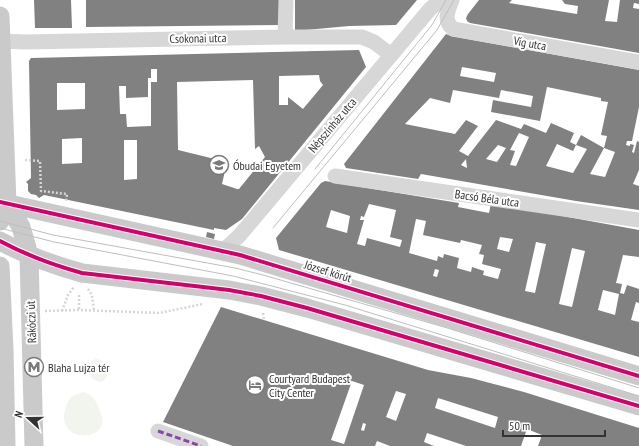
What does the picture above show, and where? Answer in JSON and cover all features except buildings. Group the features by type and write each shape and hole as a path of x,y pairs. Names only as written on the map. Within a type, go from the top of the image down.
{"main road":[{"name":"Rákóczi út","path":"0,16 4,203 0,221"},
{"name":"Rákóczi út","path":"4,203 21,227 14,248 34,446"},
{"name":"József körút","path":"4,203 224,250 639,376"},
{"path":"14,248 61,267 82,273 228,290 261,296 329,314 639,406"},
{"path":"0,266 6,446"}],"street":[{"path":"285,37 286,0"},
{"name":"Népszínház utca","path":"224,250 240,235 430,9 441,0"},
{"name":"Víg utca","path":"452,0 446,16 448,25 453,29 639,62"},
{"name":"Csokonai utca","path":"0,42 362,37 374,42 391,55"},
{"name":"Bacsó Béla utca","path":"335,176 639,220"},
{"path":"158,431 201,446"}],"path":[{"path":"25,160 40,161 41,191 67,194 66,202"},
{"path":"62,311 68,295 77,284"},
{"path":"84,284 92,294 94,311"},
{"path":"79,295 79,310"},
{"path":"45,311 79,310 159,313 210,303"}],"shaded area":[{"path":"95,359 103,362 108,371 102,382 98,382 93,379 89,370 90,363"},
{"path":"83,392 89,394 95,400 102,421 99,430 91,434 81,435 72,432 66,425 64,413 71,397"}],"tram line":[{"path":"315,169 432,25 446,0"},
{"path":"273,228 437,30 454,0"},
{"path":"0,221 53,235 235,268 263,275 444,327 639,388"},
{"path":"0,228 54,242 233,276 345,305 639,396"}],"marked path":[{"path":"158,431 201,446"}],"cycle path":[{"path":"0,202 240,255 639,376"},
{"path":"0,241 40,259 82,273 229,290 261,296 307,308 639,406"}],"place":[{"name":"Óbudai Egyetem","path":"219,165"},
{"name":"Blaha Lujza tér","path":"34,367"},
{"name":"Courtyard Budapest City Center","path":"255,385"}]}
